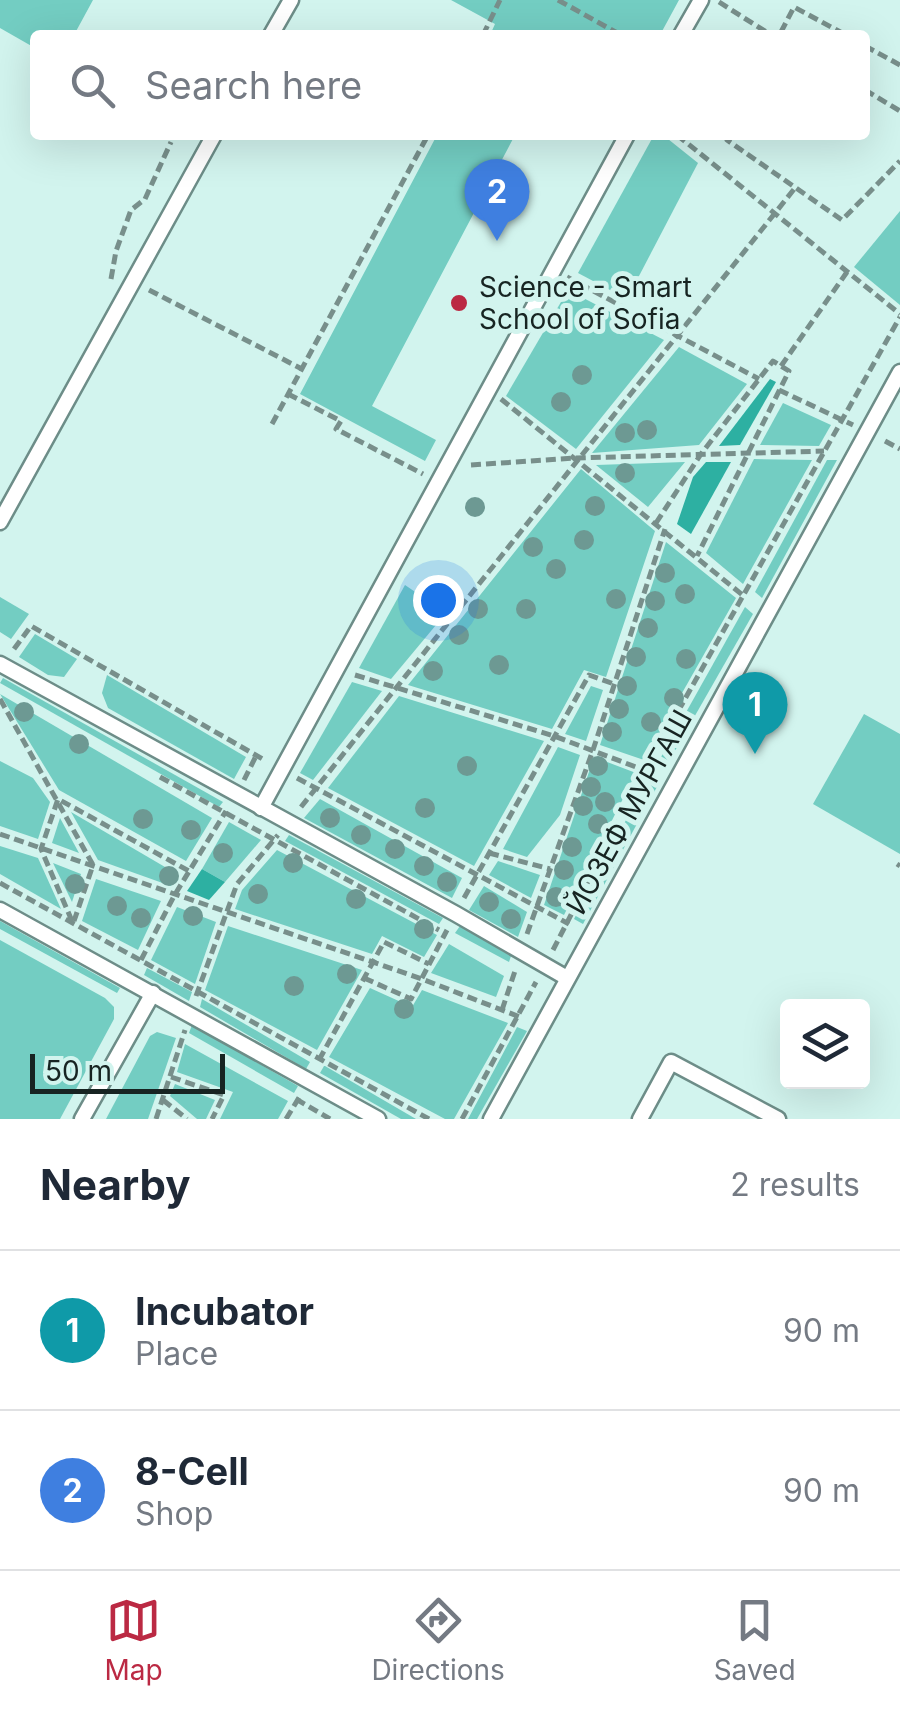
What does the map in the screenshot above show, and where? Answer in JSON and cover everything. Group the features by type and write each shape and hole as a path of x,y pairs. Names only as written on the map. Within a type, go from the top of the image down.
{"lane":[{"path":"274,30 291,0"},
{"path":"684,30 700,0"},
{"path":"0,522 211,140"},
{"path":"262,808 624,140"},
{"name":"ЙОЗЕФ МУРГАШ","path":"491,1119 900,372"},
{"path":"1,665 566,978"},
{"path":"0,910 378,1119"},
{"path":"82,1119 153,993"},
{"path":"640,1119 671,1062 778,1119"}],"path":[{"path":"485,30 500,0"},
{"path":"558,0 612,30"},
{"path":"716,0 763,30"},
{"path":"784,30 794,7 836,30 840,22"},
{"path":"870,49 900,64"},
{"path":"870,93 900,111"},
{"path":"272,424 425,140"},
{"path":"462,1119 646,770 900,316 683,140"},
{"path":"727,140 842,220 900,161"},
{"path":"110,284 116,250 131,210 145,199 171,142"},
{"path":"156,1119 237,884 795,188"},
{"path":"554,269 759,379"},
{"path":"781,366 847,272"},
{"path":"132,281 302,369"},
{"path":"656,522 701,454 774,362 790,371 697,556"},
{"path":"489,390 656,522 766,616"},
{"path":"779,390 900,449"},
{"path":"288,394 341,422 336,429 439,483"},
{"path":"448,466 747,452 856,454"},
{"path":"502,1010 665,530"},
{"path":"1,665 31,626 256,756 590,935"},
{"path":"336,669 554,736 674,781"},
{"path":"364,978 411,999 589,675 614,684"},
{"path":"0,700 93,865 74,924"},
{"path":"142,960 174,896 256,756"},
{"path":"156,775 446,934"},
{"path":"58,798 41,848 74,924"},
{"path":"58,798 189,871"},
{"path":"0,834 542,1024"},
{"path":"489,852 550,869"},
{"path":"0,883 429,1119"},
{"path":"286,1119 384,942 430,964"},
{"path":"170,1077 224,1095 212,1119"},
{"path":"163,1100 187,1119"}],"shaded area":[{"path":"0,0 93,0 77,30 30,30 30,45 0,28"},
{"path":"451,0 679,0 663,30 492,30 495,24"},
{"path":"434,140 512,140 372,406 436,440 425,461 300,394"},
{"path":"651,140 669,140 698,163 627,299 578,273"},
{"path":"900,211 900,305 854,267"},
{"path":"568,290 664,340 576,449 506,396"},
{"path":"679,347 747,384 699,445 592,453"},
{"path":"770,379 776,382 740,445 719,446"},
{"path":"783,403 831,425 819,446 760,445"},
{"path":"754,459 812,460 743,584 706,553"},
{"path":"827,460 837,460 762,598 755,592"},
{"path":"685,462 648,507 596,465"},
{"path":"706,462 731,462 691,534 677,524 693,477"},
{"path":"581,469 655,531 606,677 584,670 552,729 408,685"},
{"path":"666,542 736,598 644,760 600,745"},
{"path":"405,585 446,613 391,679 359,668"},
{"path":"0,597 29,614 11,639 0,632"},
{"path":"745,607 753,614 664,770 656,766"},
{"path":"35,634 77,659 64,677 48,675 19,657"},
{"path":"107,675 246,757 234,779 108,708 102,693"},
{"path":"3,678 223,802 219,807 0,683"},
{"path":"352,682 382,691 313,780 300,773"},
{"path":"591,686 603,690 586,741 565,734"},
{"path":"0,694 212,818 186,861 59,790"},
{"path":"399,696 544,741 474,866 328,788"},
{"path":"864,714 900,734 900,854 813,804"},
{"path":"558,747 580,755 560,815 527,857 503,849"},
{"path":"594,757 636,773 564,915 544,905"},
{"path":"0,761 33,778 50,802 38,839 0,826"},
{"path":"648,778 659,783 583,924 574,919"},
{"path":"320,799 462,878 452,898 304,818"},
{"path":"71,812 177,874 171,886 98,860"},
{"path":"60,818 79,853 52,843"},
{"path":"229,822 261,840 225,882 202,869"},
{"path":"289,835 443,918 439,924 285,841"},
{"path":"0,846 38,858 61,909 0,874"},
{"path":"277,850 437,935 424,957 382,936 372,954 235,909 242,890"},
{"path":"498,861 540,875 531,898 489,875"},
{"path":"53,863 81,874 72,902"},
{"path":"202,869 225,882 209,900 187,891"},
{"path":"96,879 161,901 138,950 82,921"},
{"path":"484,886 527,912 518,937 469,910"},
{"path":"177,907 216,922 195,984 151,960"},
{"path":"0,921 120,988 117,993 0,929"},
{"path":"228,926 362,970 317,1050 205,990"},
{"path":"460,926 511,956 509,962 455,933"},
{"path":"0,940 105,998 114,1007 114,1019 60,1119 0,1119"},
{"path":"449,944 504,976 496,997 431,973"},
{"path":"147,968 192,992 189,1001 144,975"},
{"path":"370,988 412,1007 422,990 508,1023 454,1119 445,1119 329,1057"},
{"path":"202,999 310,1062 306,1069 200,1007"},
{"path":"192,1025 298,1086 294,1093 189,1033"},
{"path":"517,1027 527,1031 477,1119 468,1119"},
{"path":"157,1032 176,1038 148,1119 106,1119 150,1036"},
{"path":"185,1044 288,1101 278,1119 220,1119 233,1092 177,1072"},
{"path":"324,1066 416,1119 401,1119 320,1073"},
{"path":"175,1084 215,1100 206,1119 197,1119 170,1096"}],"place":[{"name":"8-Cell","path":"497,241"},
{"name":"Science - Smart School of Sofia","path":"459,303"},
{"name":"Incubator","path":"755,754"}]}
